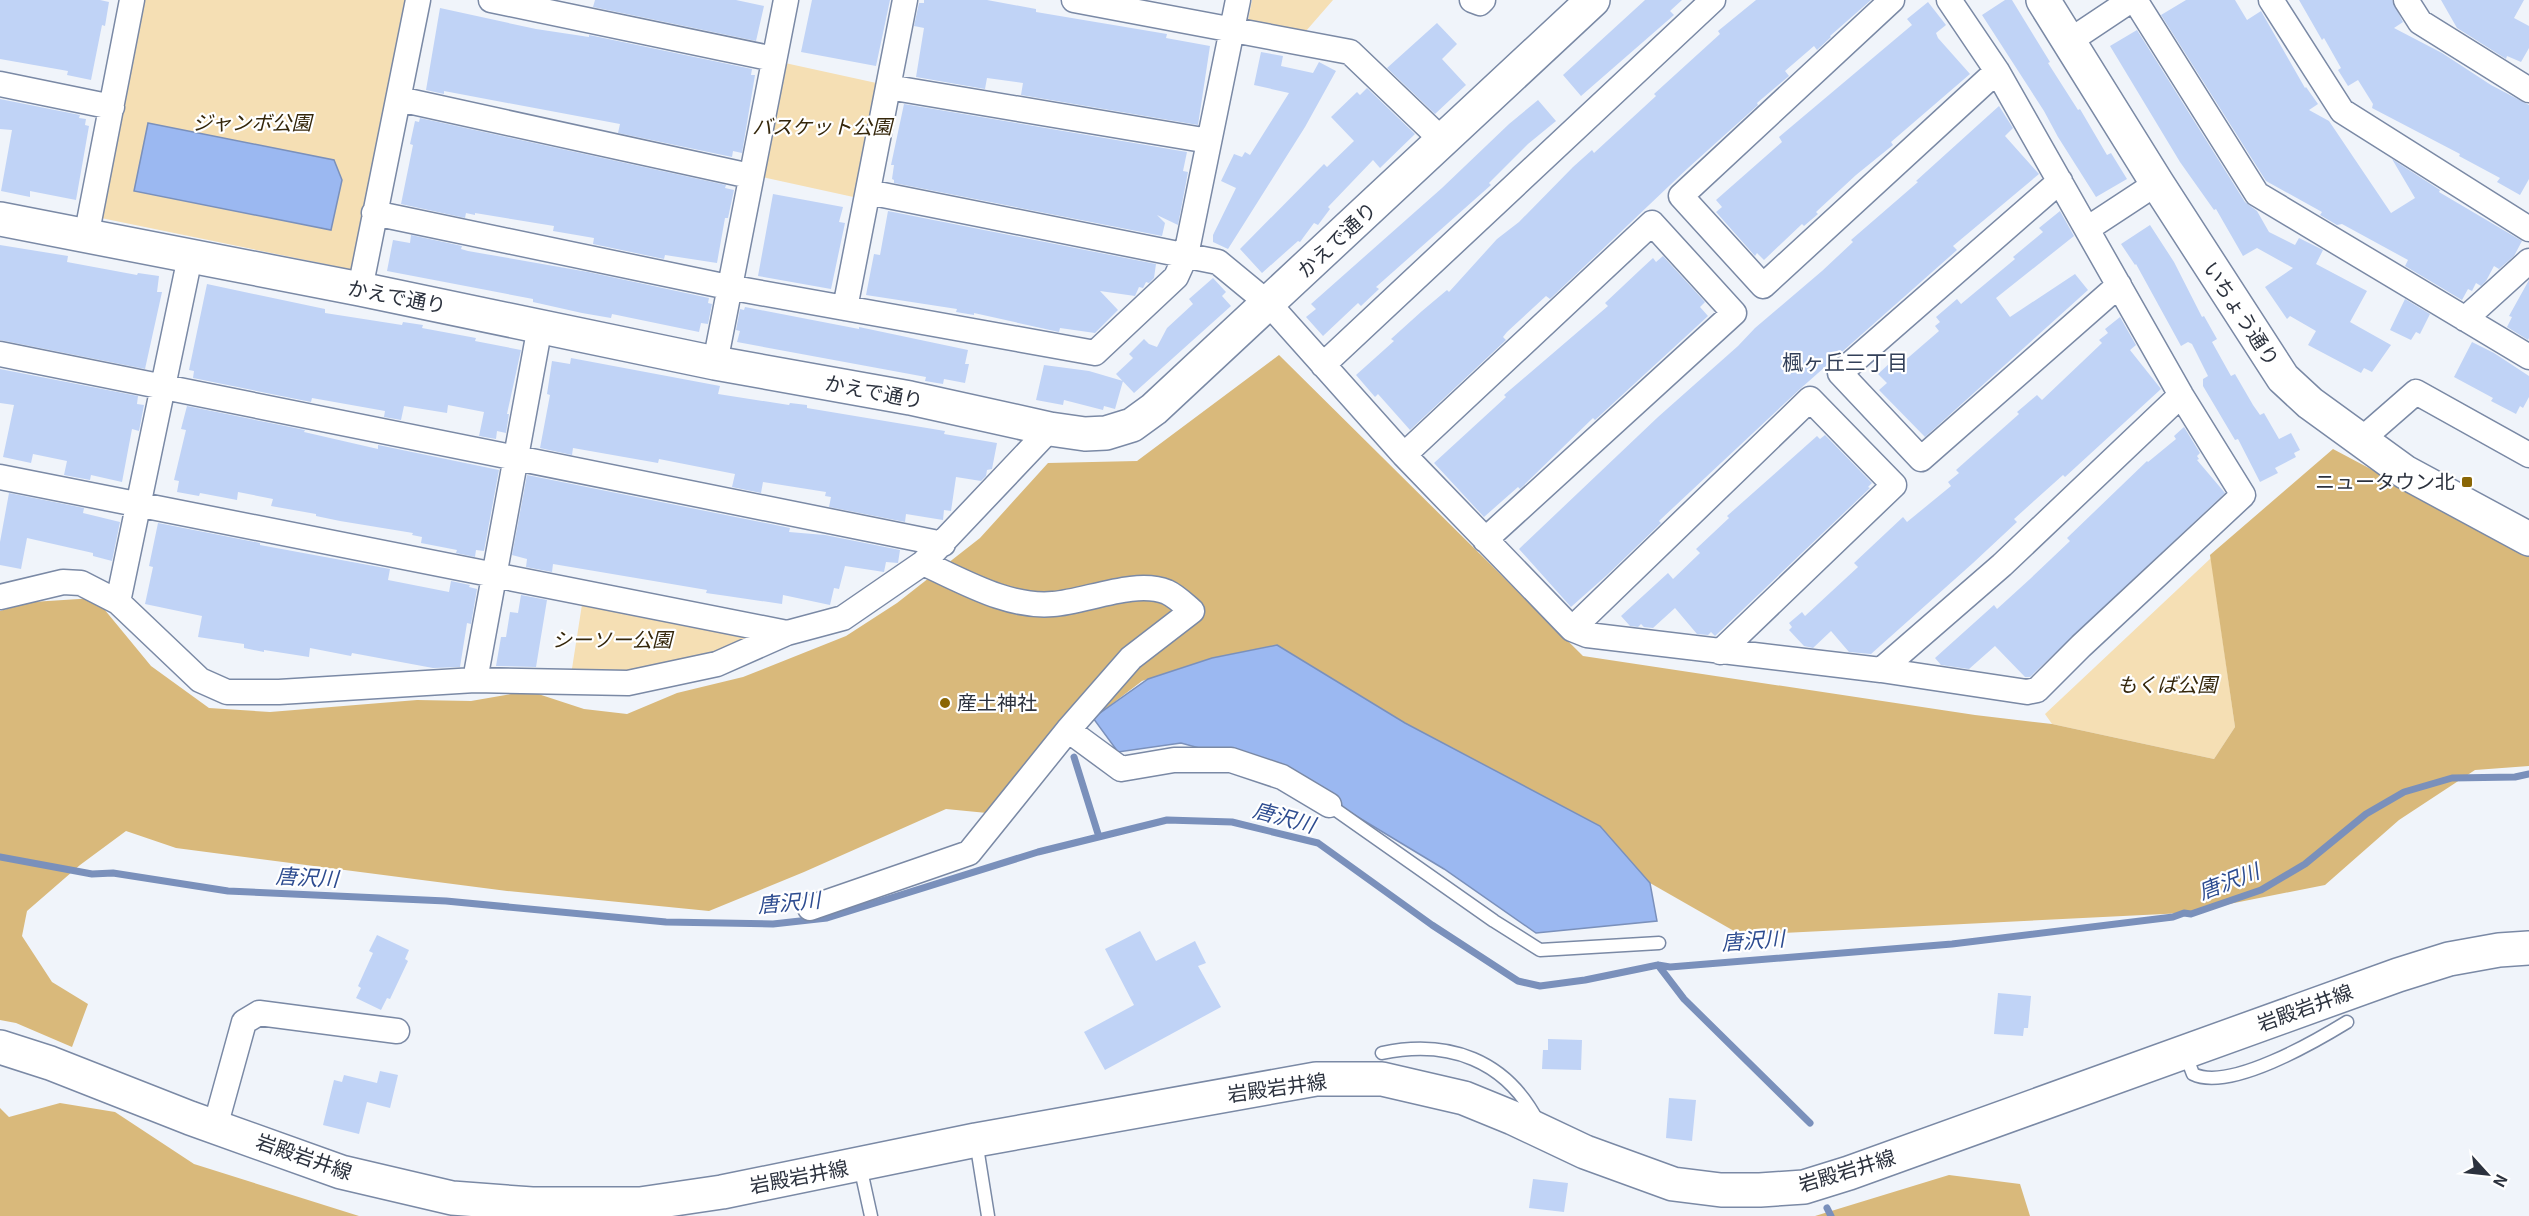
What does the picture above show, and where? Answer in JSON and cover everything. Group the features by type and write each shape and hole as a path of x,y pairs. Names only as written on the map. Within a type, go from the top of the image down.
{"main road":[{"name":"かえで通り","path":"0,219 190,258 360,289 714,363 910,398 1050,429 1085,434 1106,433 1132,425 1154,409 1593,0"},
{"name":"いちょう通り","path":"2043,0 2157,183 2283,378 2310,403 2405,472 2529,539"},
{"name":"岩殿岩井線","path":"0,1047 50,1063 215,1127 358,1176 452,1198 532,1204 640,1204 722,1192 860,1166 976,1140 1316,1079 1382,1079 1429,1088 1484,1106 1621,1167 1673,1184 1721,1190 1760,1190 1804,1187 1881,1162 2344,993 2449,958 2529,948"}],"street":[{"path":"87,237 132,0"},
{"path":"360,289 418,0"},
{"path":"491,0 774,59"},
{"path":"714,363 786,0"},
{"path":"845,308 904,0"},
{"path":"1074,0 1350,52 1442,140"},
{"path":"374,213 728,287 1095,353 1176,277 1186,255 1238,0"},
{"path":"1472,0 1480,3 1483,0"},
{"path":"1323,365 1713,0"},
{"path":"1892,0 1680,196 1763,286 1997,70"},
{"path":"868,192 1218,262 1269,304 1404,455 1572,629 1587,635 1881,670 2027,692 2037,690 2243,495 2181,395 1997,70 1949,0"},
{"path":"2068,42 2133,0 2257,194 2529,357"},
{"path":"2271,0 2342,111 2529,229"},
{"path":"2406,0 2420,22 2529,90"},
{"path":"0,84 112,107"},
{"path":"888,87 1209,141"},
{"path":"399,99 750,176"},
{"path":"2060,181 1840,373 1921,459 2119,285"},
{"path":"2087,229 2157,183"},
{"path":"1404,455 1652,223 1734,313 1485,540"},
{"path":"117,602 190,258"},
{"path":"2465,319 2529,261"},
{"path":"475,680 540,326"},
{"path":"0,354 943,544"},
{"path":"2361,440 2416,392 2529,455"},
{"path":"1881,670 2002,564 2181,395"},
{"path":"1572,629 1810,399 1894,485 1720,652"},
{"path":"0,597 63,582 81,583 117,602 200,680 227,692 279,692 475,680 627,683 717,664 787,633 843,618 923,563 1050,429"},
{"path":"0,477 787,633"},
{"path":"810,908 969,853 1068,730 1131,658 1192,611 1167,592 1147,589 1115,591 1053,604 1016,601 977,588 923,563"},
{"path":"1068,730 1121,770 1173,760 1231,760 1282,777 1329,805"},
{"path":"215,1127 244,1022 259,1013 397,1031"}],"lane":[{"path":"1329,805 1494,921 1540,950 1659,944"},
{"path":"2185,1052 2193,1074 2200,1078 2237,1074 2264,1066 2293,1053 2347,1022"},
{"path":"1382,1053 1404,1049 1440,1049 1478,1059 1506,1078 1527,1101 1544,1134"},
{"path":"976,1140 988,1216"},
{"path":"860,1166 871,1216"}],"green space":[{"name":"ジャンボ公園","path":"143,0 408,0 354,270 101,218"},
{"path":"1252,0 1333,0 1306,31 1248,20"},
{"name":"バスケット公園","path":"785,63 881,84 858,198 762,177"},
{"name":"もくば公園","path":"2211,558 2235,727 2214,759 2052,724 2045,714"},
{"name":"シーソー公園","path":"583,598 756,634 715,659 628,675 571,675"}],"shaded area":[{"path":"1279,355 1583,656 1975,715 2052,724 2214,759 2235,727 2210,555 2333,449 2529,553 2529,766 2475,770 2399,820 2325,885 2184,913 1741,935 1650,883 1600,826 1405,723 1277,645 1212,658 1142,681 1087,723 987,813 946,809 709,911 507,891 176,848 126,831 80,865 27,911 22,936 52,982 88,1004 72,1047 16,1023 0,1020 0,611 32,602 95,598 151,666 209,708 270,712 417,700 471,701 529,691 584,709 627,714 677,693 743,677 846,636 897,603 980,538 1048,463 1137,461"},
{"path":"60,1103 115,1112 194,1164 359,1216 0,1216 0,1108 9,1117"},
{"path":"1949,1175 2020,1184 2030,1216 1815,1216"}],"water":[{"path":"148,123 334,160 342,180 331,230 134,191"},
{"path":"1277,645 1405,723 1600,826 1650,883 1657,921 1536,933 1444,869 1280,770 1181,743 1118,752 1093,718 1148,679 1212,658"}],"building":[{"path":"0,0 100,0 109,2 91,80 67,75 68,71 0,59"},
{"path":"595,0 736,0 764,6 756,41 593,7"},
{"path":"812,0 890,0 876,66 801,52"},
{"path":"924,0 987,0 1036,9 1036,12 1167,34 1166,38 1210,46 1198,125 1021,95 1023,83 987,78 985,89 916,77 924,28 914,26 919,3 924,3"},
{"path":"1645,0 1682,0 1670,11 1674,15 1581,96 1563,75"},
{"path":"1756,0 1871,0 1817,50 1814,46 1785,71 1789,76 1757,103 1758,105 1550,299 1546,296 1507,332 1503,337 1506,340 1410,430 1378,394 1375,397 1356,375 1394,341 1391,339 1422,311 1447,290 1449,292 1497,239 1519,222 1573,167 1592,150 1594,153 1656,96 1654,94 1720,34 1718,31"},
{"path":"2005,0 2012,0 2078,110 2080,109 2107,155 2111,153 2127,179 2096,197 1982,15"},
{"path":"2186,0 2235,0 2247,20 2261,11 2305,88 2318,104 2309,110 2329,121 2391,213 2415,198 2392,159 2440,190 2439,192 2522,241 2514,256 2499,269 2494,266 2486,281 2481,286 2476,283 2472,291 2468,289 2462,300 2405,266 2408,260 2342,224 2337,225 2320,215 2322,212 2266,181 2161,15"},
{"path":"2299,0 2392,0 2403,22 2394,28 2442,53 2491,85 2529,105 2529,179 2520,195 2497,182 2500,178 2459,156 2460,154 2372,108 2373,104 2358,80 2348,86 2324,38 2322,40"},
{"path":"2441,0 2524,0 2514,18 2529,26 2529,48 2521,62 2507,56 2506,59 2457,28"},
{"path":"1928,2 1946,25 1936,33 1938,38 1970,74 1891,142 1893,145 1856,175 1816,212 1818,214 1804,226 1802,224 1764,260 1757,253 1755,256 1716,212 1722,207 1716,200 1782,142 1779,137 1912,25 1907,19"},
{"path":"440,8 536,29 589,37 589,35 752,69 751,75 755,75 742,153 733,151 732,157 618,133 620,124 444,91 444,94 426,90"},
{"path":"1437,23 1457,44 1442,59 1466,85 1435,114 1387,68"},
{"path":"2137,30 2245,202 2257,211 2269,232 2295,245 2299,238 2323,250 2316,264 2367,291 2350,322 2391,345 2372,372 2364,368 2361,373 2308,345 2316,331 2290,316 2287,319 2265,287 2293,268 2257,248 2243,256 2216,209 2214,210 2180,162 2110,46"},
{"path":"1261,52 1283,56 1281,66 1313,73 1319,62 1336,71 1305,127 1228,249 1213,242 1213,235 1236,188 1221,181 1234,154 1242,157 1245,152 1250,155 1289,93 1254,85"},
{"path":"1367,88 1415,134 1380,168 1373,160 1328,207 1330,209 1318,225 1314,223 1300,242 1298,241 1262,273 1240,249 1324,164 1327,167 1354,141 1331,117 1357,92 1360,95"},
{"path":"0,99 80,115 79,118 86,119 85,125 89,126 76,200 30,191 30,197 1,191 12,130 0,129"},
{"path":"1538,100 1556,121 1528,144 1489,183 1491,185 1376,287 1379,289 1361,306 1358,303 1323,336 1306,317 1316,309 1311,304"},
{"path":"904,104 1187,152 1183,171 1188,172 1178,225 1157,215 1165,223 1162,236 894,183 892,179 894,165 891,165"},
{"path":"1999,106 2013,128 2005,136 2039,174 1953,246 1957,250 1800,389 1571,607 1519,549 1658,417 1755,328 1822,271 1853,242 1851,240 1918,182 1916,181"},
{"path":"420,118 726,185 725,188 734,190 728,218 725,218 717,263 665,255 664,259 593,244 594,238 553,231 554,226 475,213 475,215 466,213 465,218 401,204 413,145 410,144 415,121 419,122"},
{"path":"773,194 843,207 839,222 845,223 831,289 758,276"},
{"path":"888,211 1156,264 1154,278 1149,283 1146,282 1143,288 1139,287 1135,296 1100,291 1118,310 1095,333 1060,328 1059,332 974,313 974,315 956,312 957,309 866,295 874,254 880,255"},
{"path":"2060,211 2074,236 1996,298 2010,317 2075,274 2088,290 1925,437 1879,390 1887,383 1878,374 1891,362 1895,366 1900,361 1902,363 1939,331 1935,326 1940,322 1936,317 1957,299 1961,304 2015,259 2013,257 2043,232 2039,228"},
{"path":"2150,225 2174,262 2202,317 2204,316 2217,339 2212,342 2231,376 2235,374 2253,405 2260,415 2264,413 2279,439 2291,433 2300,450 2294,453 2296,457 2275,468 2278,473 2260,482 2238,439 2235,440 2203,386 2203,379 2208,376 2192,344 2188,342 2181,346 2136,264 2121,244"},
{"path":"411,235 462,246 461,249 468,251 588,272 709,298 708,303 712,304 708,324 701,323 699,332 612,314 611,318 533,302 533,299 387,271 393,240 410,243"},
{"path":"0,245 68,256 67,262 137,275 138,273 159,276 157,292 162,292 145,369 0,340"},
{"path":"1663,256 1705,302 1700,307 1708,316 1595,420 1593,418 1520,489 1518,487 1484,517 1434,463 1506,397 1504,395 1608,306 1605,303 1653,258 1656,262"},
{"path":"1213,278 1226,292 1222,296 1231,306 1134,393 1116,374 1133,358 1129,354 1144,339 1157,347 1167,328 1193,304 1189,299"},
{"path":"2529,280 2528,340 2507,327 2512,317 2509,316"},
{"path":"207,284 325,309 325,313 402,325 403,322 423,325 422,328 476,338 475,341 521,350 507,414 509,414 506,433 497,431 496,439 479,436 484,412 448,405 447,413 404,406 401,420 384,417 385,411 312,398 311,402 193,378 194,371 189,370"},
{"path":"2405,299 2430,314 2420,334 2416,332 2411,340 2390,330"},
{"path":"745,307 859,329 859,327 968,350 965,364 969,364 965,383 944,379 943,384 925,381 926,377 737,342 740,331 736,330 740,309 744,310"},
{"path":"2120,317 2136,345 2130,350 2161,389 2065,477 2063,475 2014,519 2017,522 1871,654 1849,652 1831,631 1813,648 1804,646 1789,630 1792,627 1789,623 1802,612 1805,616 1858,567 1854,563 1903,517 1907,522 1951,486 1948,482 1959,473 1956,470 2037,395 2042,400 2102,343 2099,340 2108,333 2105,329"},
{"path":"2472,342 2494,353 2529,376 2529,397 2523,408 2520,406 2516,414 2491,401 2493,398 2454,377"},
{"path":"571,358 720,386 718,394 789,405 790,403 807,405 807,408 945,431 944,434 997,443 992,469 987,470 986,476 981,481 956,477 951,511 944,510 943,520 906,514 905,522 829,507 831,497 825,496 826,492 763,482 761,493 732,487 735,474 659,459 658,463 573,448 572,455 540,448 550,395 547,394 552,361 570,364"},
{"path":"1044,365 1089,371 1123,381 1115,409 1104,406 1103,410 1064,400 1063,405 1036,400"},
{"path":"0,369 138,396 137,404 144,405 139,431 132,429 122,482 91,475 90,480 64,475 67,461 33,454 31,463 3,457 14,405 0,403"},
{"path":"187,406 305,430 304,432 378,449 378,445 499,470 484,551 476,550 475,557 456,553 457,550 421,543 422,537 412,535 413,533 340,521 271,506 273,499 238,492 237,500 200,493 199,496 177,492 179,481 174,480 186,430 181,429"},
{"path":"2184,427 2200,453 2197,460 2225,493 2030,677 2025,677 1995,646 1969,669 1941,665 1935,658 1994,605 1997,609 2030,579 2070,541 2067,538 2147,461 2176,439 2174,436"},
{"path":"1825,435 1872,483 1868,487 1870,488 1715,636 1711,632 1708,635 1697,634 1675,608 1653,628 1644,627 1641,624 1638,627 1630,626 1621,616 1668,573 1673,579 1700,553 1696,549 1729,518 1727,516 1817,436 1820,439"},
{"path":"527,475 790,528 789,532 825,535 900,550 898,563 886,562 884,572 845,566 839,589 834,588 830,605 783,595 782,604 706,593 707,590 553,564 552,572 526,567 527,559 512,555"},
{"path":"9,493 84,508 83,513 120,522 112,561 93,556 93,553 27,538 21,569 0,565 0,542"},
{"path":"158,523 390,569 388,580 449,592 451,581 470,585 469,587 477,589 471,624 467,623 460,667 433,668 352,653 351,656 310,648 309,657 264,650 264,652 244,648 244,644 198,637 202,616 145,604 153,567 149,566"},
{"path":"521,595 547,600 536,667 496,666 501,637 506,637 510,612 518,613"},
{"path":"1140,931 1156,961 1195,941 1206,963 1198,966 1221,1007 1105,1070 1084,1032 1134,1005 1105,949"},
{"path":"377,935 409,950 405,959 408,961 390,999 387,998 381,1010 356,998 361,988 358,986 373,953 369,951"},
{"path":"1998,993 2031,996 2028,1028 2024,1028 2023,1036 1994,1034"},
{"path":"1548,1039 1582,1040 1581,1070 1542,1069 1543,1050 1548,1050"},
{"path":"380,1071 398,1075 390,1108 367,1102 359,1134 323,1125 334,1080 342,1082 344,1075 377,1083"},
{"path":"1669,1098 1696,1100 1692,1141 1666,1138"},
{"path":"1533,1179 1568,1183 1564,1212 1529,1208"}],"waterway":[{"path":"1074,757 1099,837"},
{"name":"唐沢川","path":"0,857 92,874 113,873 228,891 446,901 666,922 773,924 827,918 1038,852 1167,820 1232,822 1318,843 1432,925 1518,981 1540,986 1585,980 1658,965 1670,967 1952,944 2173,917 2184,913 2191,914 2261,890 2305,864 2366,814 2404,792 2452,778 2515,777 2529,774"},
{"path":"1658,965 1684,999 1810,1123"},
{"path":"1827,1208 1831,1216"}],"place":[{"name":"ニュータウン北","path":"2467,482"},
{"name":"産土神社","path":"945,703"}],"district":[{"name":"楓ヶ丘三丁目","path":"1845,363"}]}
